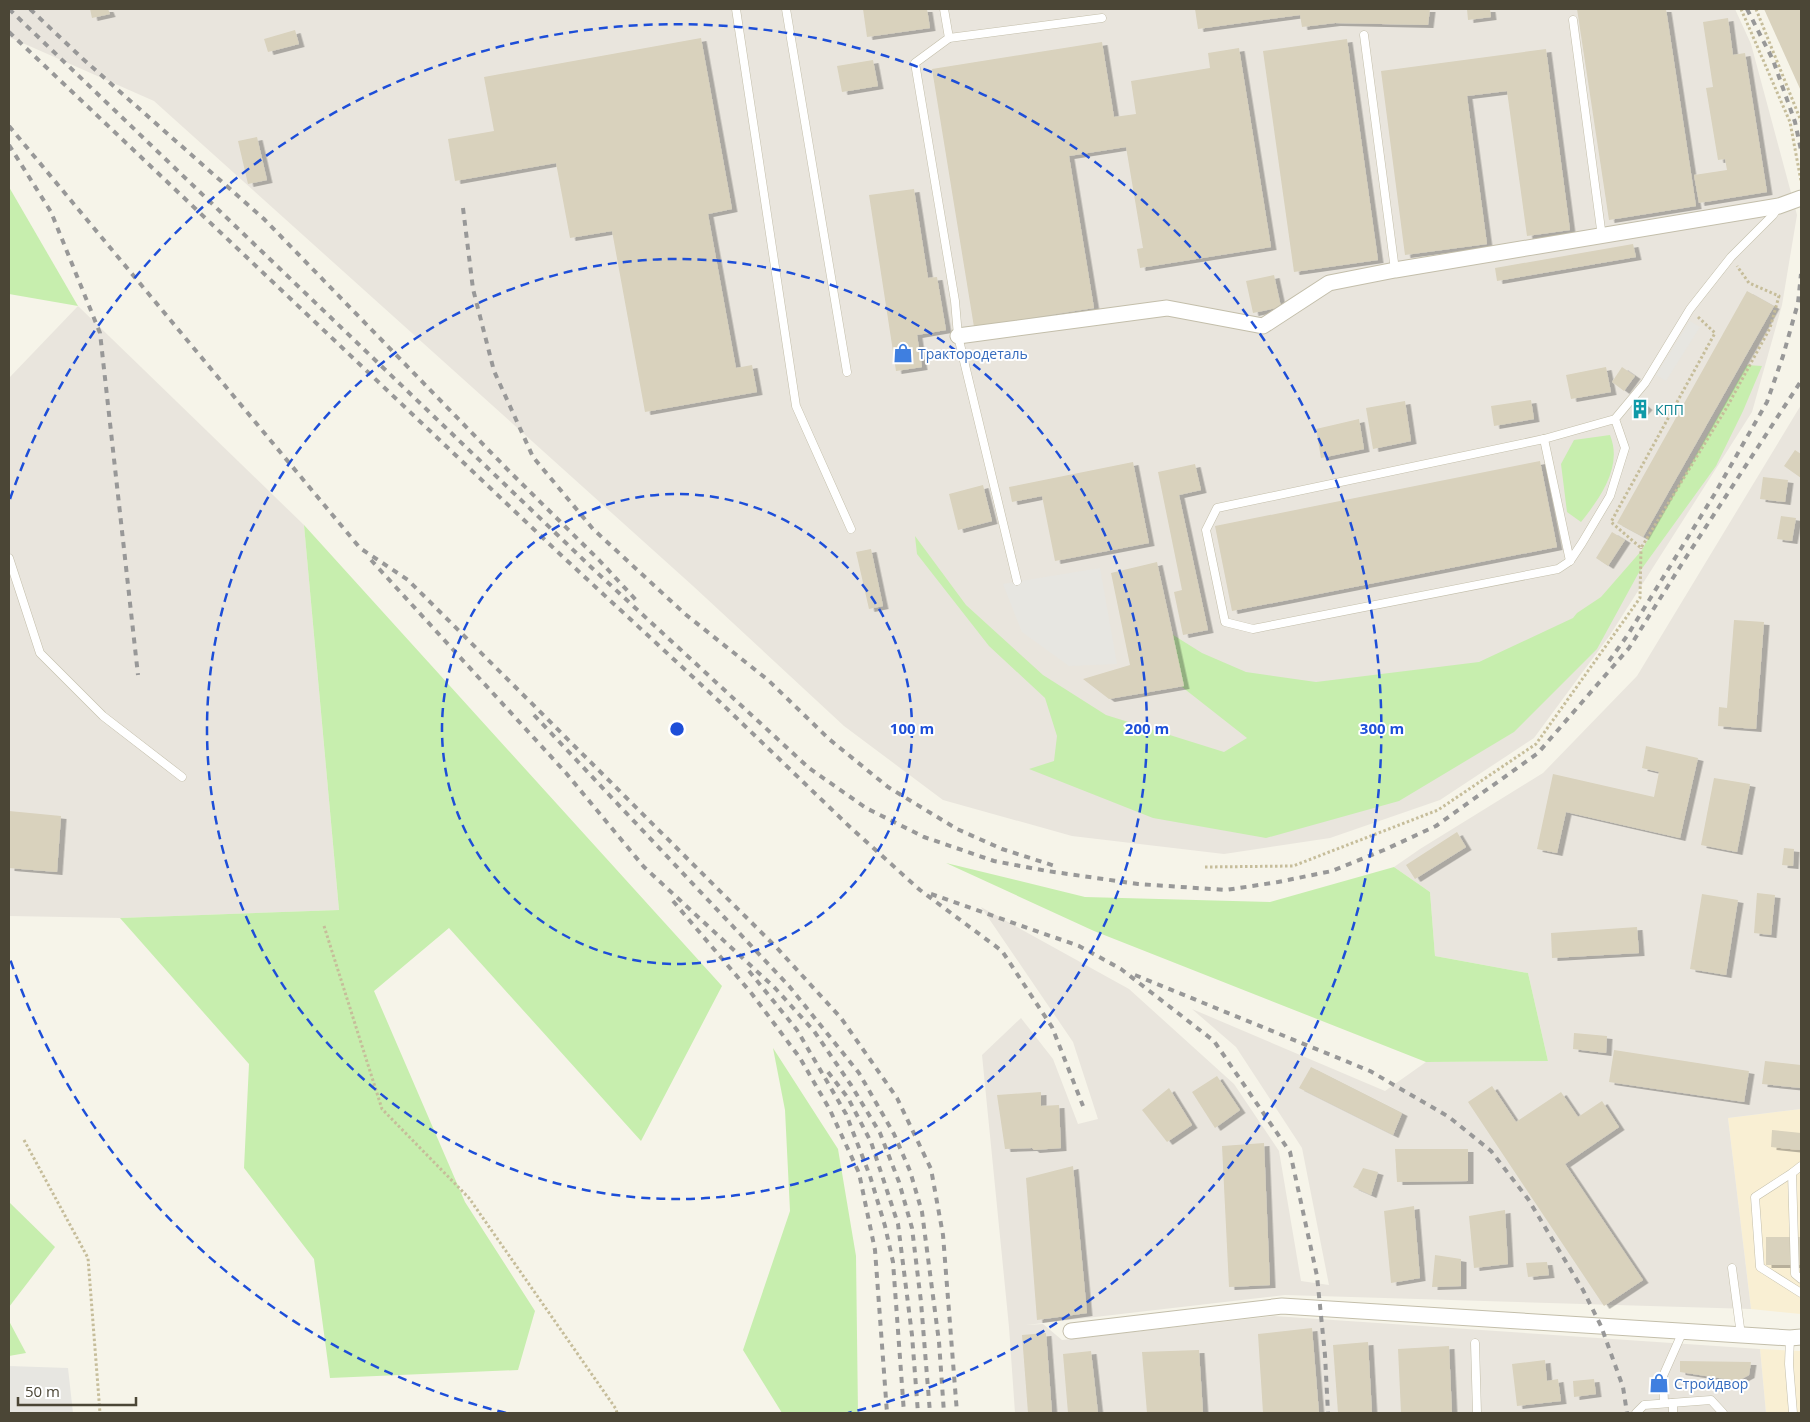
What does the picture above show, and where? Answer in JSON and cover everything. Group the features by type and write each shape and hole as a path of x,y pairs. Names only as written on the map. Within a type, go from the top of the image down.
{"street":[{"path":"958,336 1167,308 1263,326 1329,283 1395,270 1779,206 1801,198"},
{"path":"1072,1331 1282,1306 1795,1337"}],"lane":[{"path":"736,9 796,406 851,530"},
{"path":"786,9 847,372"},
{"path":"944,9 949,38"},
{"path":"1017,581 958,336 955,301 915,63 949,38 1102,18"},
{"path":"1573,20 1602,237"},
{"path":"1364,35 1395,270"},
{"path":"1615,419 1626,448 1610,496 1570,561 1558,569 1253,629 1225,622 1206,530 1217,508 1544,439 1615,419 1645,383 1690,309 1731,257 1773,215 1779,206"},
{"path":"1544,439 1570,561"},
{"path":"9,558 40,653 103,716 182,777"},
{"path":"1801,1166 1755,1197 1760,1268 1801,1293"},
{"path":"1792,1173 1795,1274 1801,1279"},
{"path":"1732,1268 1741,1335"},
{"path":"1664,1403 1663,1376 1684,1331"},
{"path":"1793,1413 1788,1364 1795,1337"},
{"path":"1475,1343 1476,1413"},
{"path":"1636,1413 1644,1405 1710,1400 1723,1413"},
{"path":"1673,1403 1673,1413"}],"path":[{"path":"1742,9 1790,122 1801,181"},
{"path":"1756,9 1801,121"},
{"path":"1205,867 1293,866 1438,810 1536,744 1640,598 1640,548 1727,408 1770,328 1779,296 1749,283 1731,257"},
{"path":"1640,548 1611,522 1715,333 1690,309"},
{"path":"324,926 382,1109 469,1198 617,1413"},
{"path":"24,1140 88,1258 100,1413"}],"shaded area":[{"path":"9,9 1735,9 1751,44 1797,215 1782,305 1752,412 1610,635 1534,738 1440,800 1330,838 1224,854 1072,836 943,800 844,726 693,586 154,101 9,37"},
{"path":"78,306 304,525 339,910 120,918 9,916 9,378"},
{"path":"1690,321 1700,327 1666,381 1656,375"},
{"path":"1801,405 1801,1109 1728,1118 1751,1309 1285,1295 1026,1325 1043,1324 1062,1340 1274,1316 1760,1349 1766,1413 1015,1413 1009,1327 982,1055 1021,1018 1053,1059 1078,1124 1098,1119 1073,1042 981,907 1129,989 1234,1084 1279,1151 1301,1281 1329,1285 1302,1148 1236,1047 1192,1009 1385,1091 1426,1062 1548,1061 1528,973 1435,956 1430,892 1394,867 1543,773 1637,676"},
{"path":"1100,568 1117,664 1069,666 1022,632 1003,584"},
{"path":"1801,1109 1801,1314 1751,1309 1728,1118"},
{"path":"1760,1349 1801,1351 1801,1413 1766,1413"},
{"path":"9,1366 68,1368 73,1413 9,1413"}],"green space":[{"path":"9,187 78,306 9,294"},
{"path":"1747,365 1762,366 1743,411 1716,466 1638,574 1597,649 1514,732 1399,801 1266,838 1153,818 1029,769 1054,761 1057,736 1045,698 989,646 917,554 915,536 966,605 1043,675 1106,715 1224,752 1247,738 1177,683 1170,633 1202,653 1246,672 1316,682 1479,662 1573,618 1577,613 1601,597 1642,550"},
{"path":"1610,435 1614,459 1608,482 1581,522 1567,512 1561,464 1574,440"},
{"path":"304,525 722,986 641,1141 449,928 374,991 465,1202 535,1311 518,1370 330,1378 314,1259 244,1168 249,1064 120,918 339,910"},
{"path":"946,863 1085,897 1270,902 1394,867 1430,892 1435,956 1528,973 1548,1061 1426,1062 1094,931"},
{"path":"773,1048 838,1149 856,1256 858,1413 782,1413 743,1350 790,1211 785,1110"},
{"path":"9,1202 55,1247 9,1307"},
{"path":"9,1321 26,1353 9,1356"}],"building":[{"path":"90,9 108,9 110,14 92,18"},
{"path":"863,9 927,9 930,28 867,37"},
{"path":"1195,9 1430,9 1428,25 1335,23 1302,27 1300,15 1198,29"},
{"path":"1467,9 1490,9 1491,17 1468,20"},
{"path":"1577,9 1666,9 1696,206 1609,220"},
{"path":"1764,9 1801,9 1801,91"},
{"path":"1728,18 1733,55 1745,53 1767,192 1699,203 1694,175 1727,170 1725,159 1718,160 1706,88 1713,87 1703,22"},
{"path":"295,30 299,44 268,52 264,39"},
{"path":"701,38 732,209 708,214 736,368 752,365 757,392 645,412 612,231 570,238 556,163 455,181 448,139 494,131 484,77"},
{"path":"1347,39 1378,260 1294,272 1263,51"},
{"path":"1102,42 1114,117 1136,114 1131,81 1210,68 1208,53 1239,48 1271,247 1140,268 1137,249 1143,248 1126,147 1069,156 1094,308 974,327 932,69"},
{"path":"1546,49 1570,230 1527,236 1507,91 1467,96 1487,244 1405,255 1381,71"},
{"path":"873,60 878,86 842,92 837,66"},
{"path":"257,137 267,180 248,184 238,141"},
{"path":"914,189 928,278 937,277 946,330 917,335 922,367 896,371 869,195"},
{"path":"1633,244 1636,257 1497,281 1495,268"},
{"path":"1274,275 1281,307 1253,313 1246,281"},
{"path":"1747,291 1774,306 1643,537 1617,523"},
{"path":"1606,367 1611,392 1571,399 1566,375"},
{"path":"1622,367 1635,376 1624,391 1612,382"},
{"path":"1531,400 1534,419 1494,426 1491,406"},
{"path":"1405,401 1411,441 1373,449 1366,408"},
{"name":"КПП","path":"1640,401 1647,407 1639,416 1632,411"},
{"path":"1359,419 1364,449 1321,458 1316,429"},
{"path":"1795,450 1801,454 1801,478 1784,466"},
{"path":"1540,461 1557,547 1232,611 1215,526"},
{"path":"1133,462 1149,543 1055,561 1042,496 1012,502 1009,487"},
{"path":"1195,464 1201,490 1179,495 1208,630 1183,635 1174,592 1182,590 1158,472"},
{"path":"1763,477 1788,480 1785,502 1760,499"},
{"path":"983,485 992,521 958,530 949,494"},
{"path":"1781,516 1796,518 1792,541 1777,539"},
{"path":"1612,532 1625,540 1608,566 1596,558"},
{"path":"871,549 883,606 869,609 856,552"},
{"path":"1157,562 1184,686 1109,699 1083,679 1130,665 1111,573"},
{"path":"1734,620 1764,622 1756,729 1718,726 1719,707 1727,708"},
{"path":"1646,746 1698,758 1680,838 1566,812 1557,853 1537,849 1553,774 1654,797 1659,772 1642,768"},
{"path":"1714,778 1750,784 1737,852 1701,845"},
{"path":"9,811 61,816 57,872 9,868"},
{"path":"1457,832 1466,847 1415,879 1406,865"},
{"path":"1784,848 1794,849 1793,866 1782,865"},
{"path":"1757,893 1775,895 1771,935 1754,933"},
{"path":"1702,894 1738,900 1726,975 1690,969"},
{"path":"1637,927 1639,953 1552,958 1551,933"},
{"path":"1574,1033 1607,1036 1606,1053 1573,1049"},
{"path":"1614,1050 1749,1071 1744,1102 1609,1082"},
{"path":"1765,1061 1801,1065 1801,1088 1762,1084"},
{"path":"1311,1067 1402,1113 1393,1135 1299,1088"},
{"path":"1217,1076 1240,1110 1215,1128 1192,1092"},
{"path":"1492,1086 1516,1122 1561,1092 1578,1117 1602,1101 1619,1127 1565,1164 1643,1280 1604,1306 1468,1102"},
{"path":"1169,1088 1192,1125 1167,1142 1142,1110"},
{"path":"1041,1092 1041,1106 1059,1105 1061,1148 1034,1150 1032,1148 1005,1149 997,1095"},
{"path":"1772,1130 1801,1133 1800,1150 1771,1147"},
{"path":"1264,1143 1270,1285 1229,1287 1222,1146"},
{"path":"1395,1149 1468,1149 1468,1181 1397,1182"},
{"path":"1073,1166 1087,1313 1037,1320 1026,1178"},
{"path":"1363,1168 1378,1172 1371,1195 1353,1187"},
{"path":"1414,1206 1420,1278 1391,1283 1384,1211"},
{"path":"1505,1210 1508,1264 1474,1268 1469,1216"},
{"path":"1766,1237 1801,1237 1801,1265 1766,1265"},
{"path":"1435,1255 1461,1259 1461,1286 1432,1287"},
{"path":"1547,1262 1549,1275 1528,1277 1526,1263"},
{"path":"1312,1328 1319,1413 1263,1413 1258,1334"},
{"path":"1046,1333 1052,1413 1028,1413 1022,1335"},
{"path":"1368,1342 1372,1413 1338,1413 1333,1345"},
{"path":"1449,1346 1452,1413 1401,1413 1398,1349"},
{"path":"1199,1350 1203,1413 1147,1413 1142,1352"},
{"path":"1091,1351 1098,1413 1068,1413 1063,1354"},
{"path":"1545,1360 1547,1381 1558,1379 1561,1401 1517,1406 1512,1364"},
{"path":"1680,1361 1751,1362 1749,1375 1738,1381 1680,1372"},
{"path":"1594,1379 1596,1394 1574,1397 1573,1381"}],"railway":[{"path":"9,9 592,568 809,768 866,808 924,837 994,861 1047,871 1138,884 1226,890 1332,871 1436,826 1538,753 1629,648 1801,381"},
{"path":"30,9 83,59 264,219 636,600"},
{"path":"1747,9 1773,60 1795,122 1801,150"},
{"path":"9,32 562,556 721,703 851,828 920,890 1002,951 1052,1027 1083,1106"},
{"path":"9,126 360,548 408,580 777,948 841,1018 897,1098 931,1169 943,1235 957,1413"},
{"path":"9,145 51,212 100,333 138,675"},
{"path":"463,208 473,289 494,371 533,457 593,529 685,614 768,680 829,739 888,787 957,829 1002,849 1055,866"},
{"path":"1609,661 1627,636 1714,495 1767,402 1783,356 1798,303 1801,274"},
{"path":"371,560 566,773 644,867 775,988 814,1031 851,1085 880,1133 899,1182 912,1228 921,1302 930,1413"},
{"path":"534,715 789,986 859,1073 894,1134 910,1171 922,1212 939,1342 944,1413"},
{"path":"931,894 1079,946 1121,969 1214,1041 1290,1152 1317,1276 1325,1355 1328,1413"},
{"path":"673,901 752,994 800,1058 830,1110 859,1173 875,1250 887,1413"},
{"path":"749,971 797,1030 846,1114 870,1176 885,1226 893,1262 904,1413"},
{"path":"1135,975 1370,1071 1449,1117 1491,1151 1528,1199 1583,1290 1601,1326 1623,1387 1627,1413"},
{"path":"828,1072 848,1098 871,1142 898,1224 912,1335 918,1413"}],"place":[{"name":"Трактородеталь","path":"903,353"},
{"name":"КПП","path":"1640,409"},
{"name":"Стройдвор","path":"1659,1383"}]}
